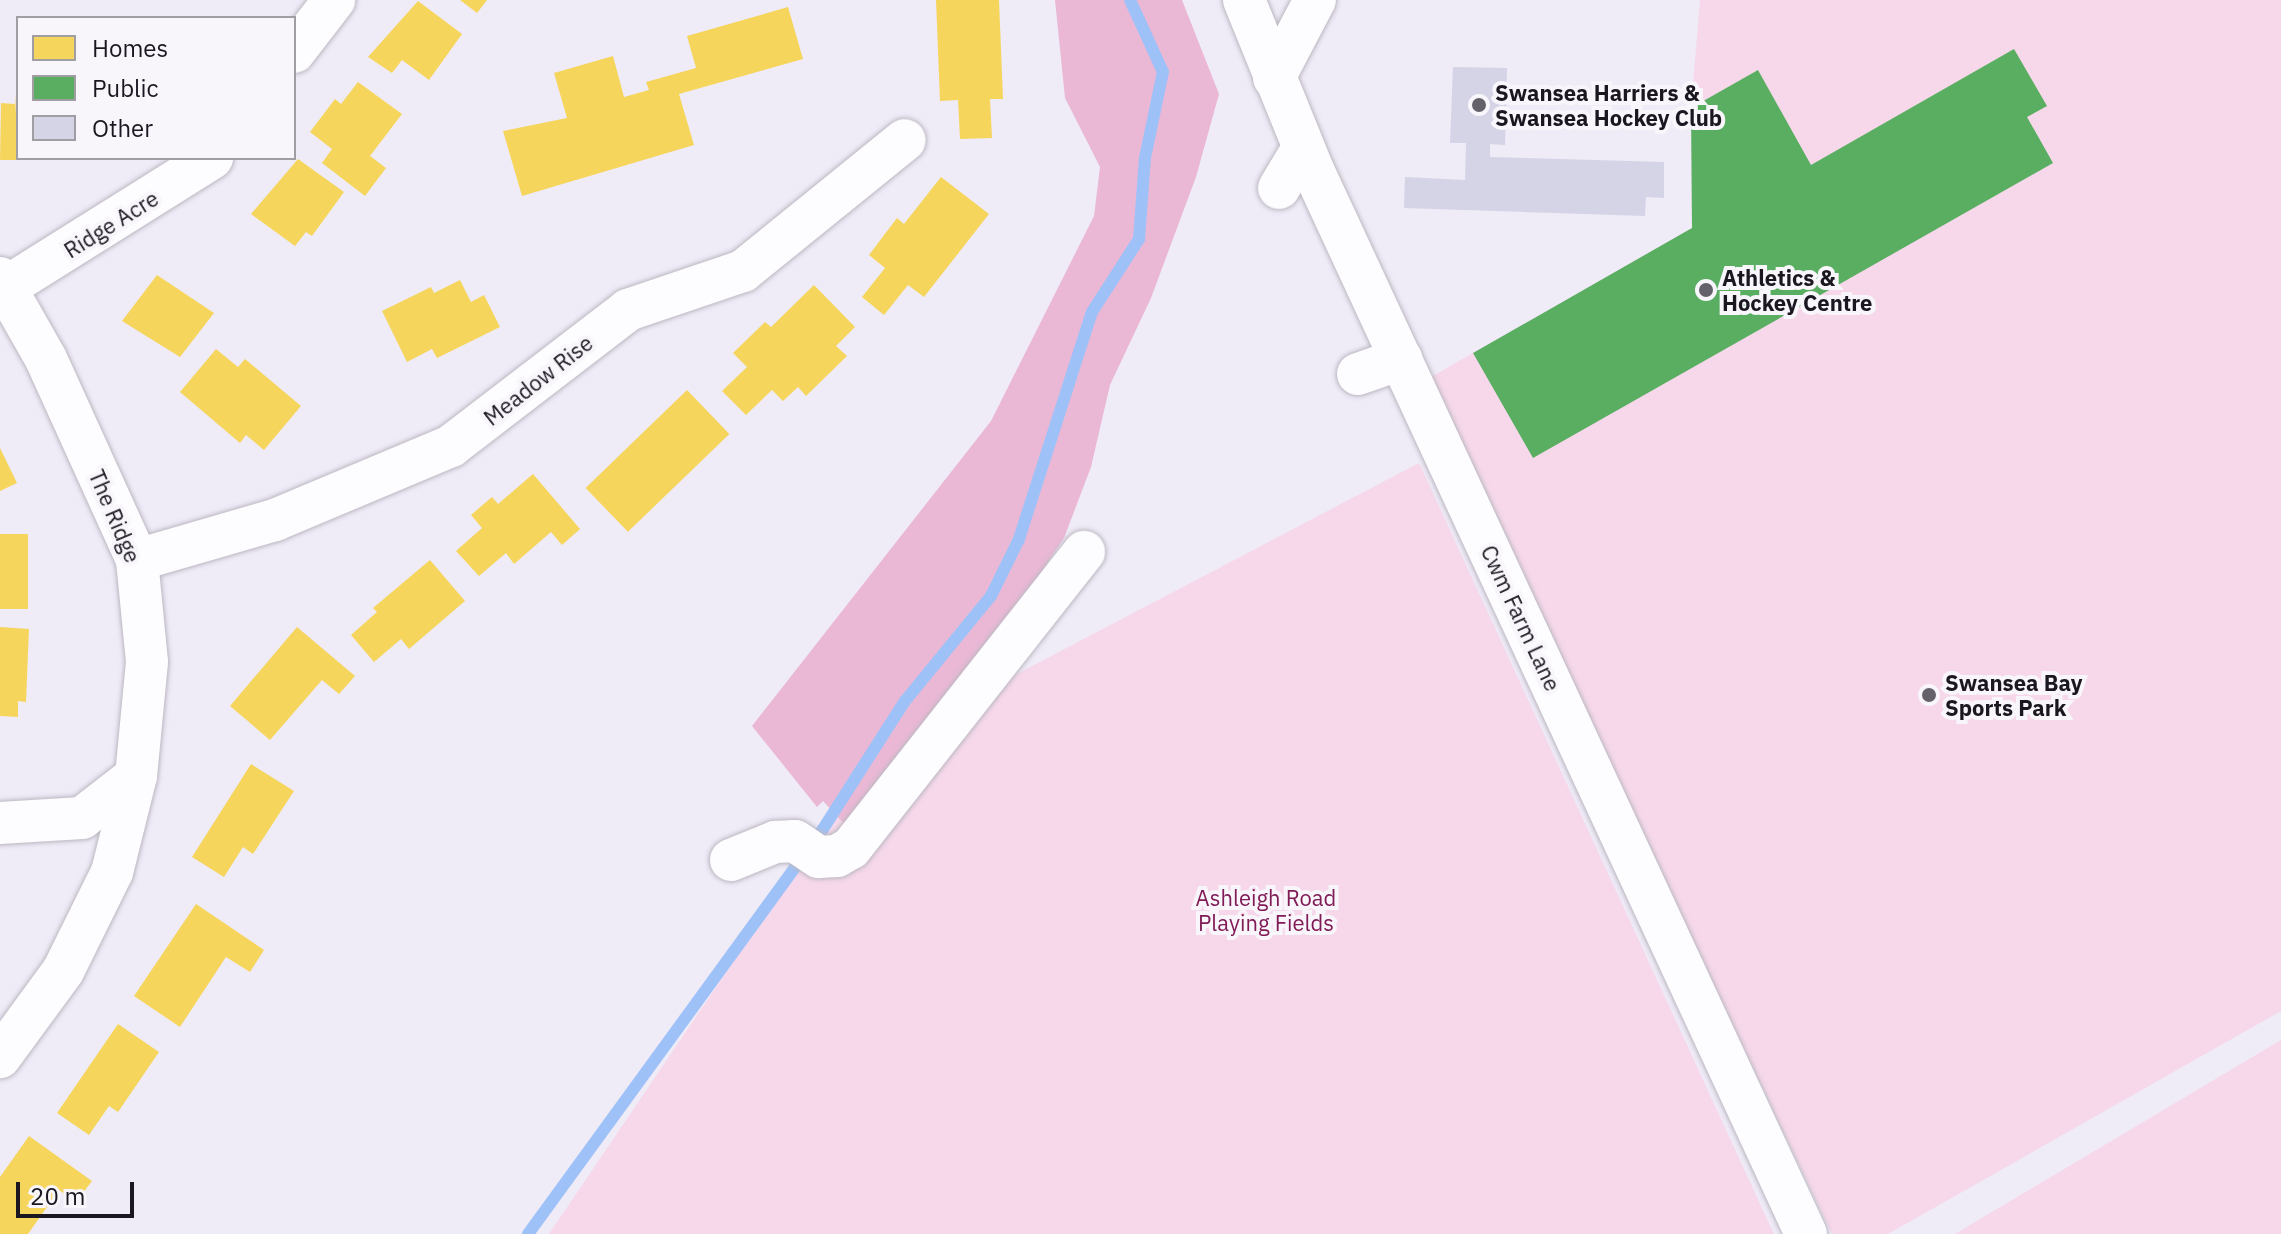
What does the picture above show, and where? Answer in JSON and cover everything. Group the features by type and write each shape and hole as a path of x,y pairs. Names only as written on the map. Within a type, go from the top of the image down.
{"street":[{"path":"296,49 334,0"},
{"name":"Cwm Farm Lane","path":"1244,0 1303,148 1806,1234"},
{"path":"1274,78 1315,0"},
{"name":"Meadow Rise","path":"137,560 275,520 451,446 628,310 743,271 905,140"},
{"path":"1279,188 1303,148"},
{"name":"Ridge Acre","path":"4,282 209,160"},
{"name":"The Ridge","path":"0,1057 63,971 112,872 136,776 147,662 137,560 4,282"},
{"path":"1358,374 1401,359"},
{"path":"731,860 775,842 837,856 851,848 1084,552"},
{"path":"0,823 82,818 136,776"}],"green space":[{"name":"Swansea Bay Sports Park","path":"1700,0 2281,0 2281,1011 1888,1234 1832,1234 1426,380 1692,228 1691,108"},
{"name":"Ashleigh Road Playing Fields","path":"1419,463 1774,1234 549,1234 823,829 956,706"},
{"path":"2281,1040 2281,1234 1955,1234"}],"shaded area":[{"path":"1055,0 1182,0 1219,94 1196,177 1151,298 1110,385 1091,467 1064,538 861,842 823,801 817,807 752,726 991,421 1094,216 1100,167 1065,98"}],"building: Homes":[{"path":"460,0 487,0 477,13"},
{"path":"936,0 999,0 1003,99 990,99 992,138 960,139 958,100 940,101"},
{"path":"418,1 462,34 429,80 402,60 392,73 368,57"},
{"path":"788,7 803,59 679,94 694,145 522,196 503,131 567,118 554,73 613,56 624,97 649,90 646,82 696,68 687,36"},
{"path":"358,82 402,114 370,156 386,168 365,196 322,163 332,149 310,132 335,99 341,104"},
{"path":"15,93 16,160 0,160 1,103 15,104"},
{"path":"298,159 344,192 312,236 306,232 295,246 251,214"},
{"path":"941,177 989,214 924,297 908,285 884,315 862,297 885,268 869,255 897,218 904,224"},
{"path":"157,275 214,313 180,357 122,321"},
{"path":"460,280 471,302 484,295 500,327 437,358 432,349 407,362 382,311 431,287 434,293"},
{"path":"814,285 855,327 836,346 847,356 806,396 798,387 783,401 772,390 746,415 722,391 747,367 733,353 765,322 771,327"},
{"path":"216,349 238,367 245,359 301,406 264,450 246,435 240,443 180,392"},
{"path":"687,390 729,434 628,532 586,488"},
{"path":"0,448 17,483 0,491"},
{"path":"533,474 580,529 562,545 551,532 514,564 506,553 479,576 456,551 482,528 471,515 492,497 498,504"},
{"path":"0,534 28,534 28,609 0,609"},
{"path":"430,560 465,601 409,649 401,639 374,662 351,635 377,612 373,608"},
{"path":"0,627 29,629 26,702 18,701 18,717 0,716"},
{"path":"297,627 355,676 339,694 322,680 270,740 230,706"},
{"path":"251,764 294,791 253,854 243,847 224,877 192,857"},
{"path":"196,904 264,950 250,972 226,957 180,1027 134,996"},
{"path":"118,1024 159,1052 118,1112 109,1106 89,1135 57,1113"},
{"path":"29,1136 92,1181 76,1202 59,1190 28,1234 0,1234 0,1177"}],"building: Public":[{"name":"Athletics & Hockey Centre","path":"2014,49 2047,106 2027,117 2053,163 1533,458 1473,353 1692,228 1691,108 1758,70 1811,165"}],"building: Other":[{"name":"Swansea Harriers & Swansea Hockey Club","path":"1453,67 1507,68 1505,145 1490,144 1490,157 1664,162 1664,198 1646,197 1645,216 1404,208 1405,177 1465,180 1466,143 1450,143"}],"waterway":[{"path":"528,1234 823,829 905,701 991,596 1019,539 1092,312 1139,239 1145,158 1163,72 1130,0"}],"place":[{"name":"Swansea Harriers & Swansea Hockey Club","path":"1479,105"},
{"name":"Athletics & Hockey Centre","path":"1706,290"},
{"name":"Swansea Bay Sports Park","path":"1929,695"}]}
